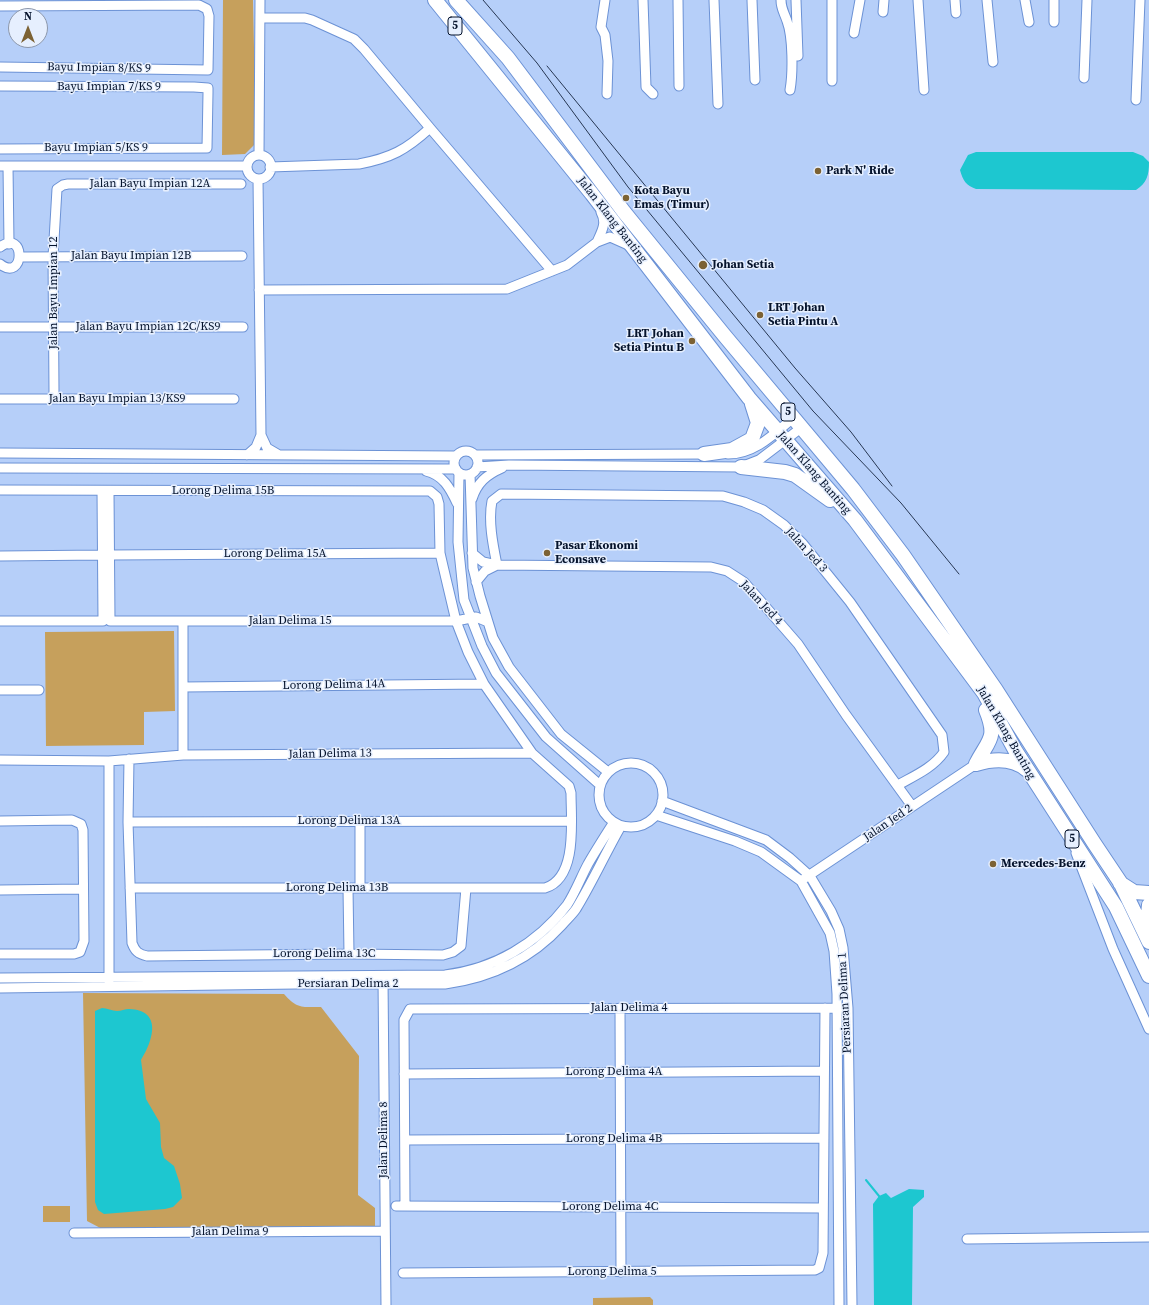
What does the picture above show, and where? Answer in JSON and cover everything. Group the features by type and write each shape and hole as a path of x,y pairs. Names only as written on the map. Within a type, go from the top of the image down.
{"highway":[{"path":"426,0 475,52"},
{"name":"Jalan Klang Banting","path":"435,0 475,52 592,194 749,398 855,520 984,693 1027,770 1116,907 1149,976"},
{"name":"Jalan Klang Banting","path":"456,0 508,58 624,212 853,489 903,555 996,690 1120,882 1147,938"},
{"path":"704,454 732,450 752,439 758,423 749,398"},
{"path":"741,468 786,472 795,475 826,496 855,520"},
{"path":"976,764 990,742 992,734 984,693"},
{"path":"976,764 1001,760 1018,764 1027,770"},
{"path":"1120,882 1134,892 1149,893"},
{"path":"1147,938 1149,905"},
{"path":"1116,907 1124,909 1128,914 1149,958"}],"street":[{"path":"259,155 260,0"},
{"path":"605,0 601,27 605,35 608,61 607,94"},
{"path":"643,0 646,87 653,94"},
{"path":"678,0 679,86"},
{"path":"714,0 718,104"},
{"path":"752,0 755,80"},
{"path":"782,0 781,10 787,20 790,35 792,80 790,90"},
{"path":"796,0 798,56"},
{"path":"832,0 832,81"},
{"path":"854,33 860,0"},
{"path":"883,12 884,0"},
{"path":"918,0 924,90"},
{"path":"955,0 956,13"},
{"path":"987,0 993,62"},
{"path":"1025,0 1029,22"},
{"path":"1054,0 1054,22"},
{"path":"1084,78 1087,0"},
{"path":"1136,100 1140,0"},
{"path":"0,6 203,6 207,9 209,16 207,166"},
{"path":"260,18 312,20 354,39 364,48 552,271"},
{"name":"Bayu Impian 8/KS 9","path":"0,67 208,70"},
{"name":"Bayu Impian 7/KS 9","path":"0,86 208,88"},
{"path":"270,167 359,164 371,162 404,150 430,128"},
{"name":"Bayu Impian 5/KS 9","path":"0,149 207,148"},
{"path":"259,155 268,160 270,167 266,176 258,178 249,173 247,166 252,157 259,155"},
{"path":"0,264 5,267 12,267 18,263 20,257 17,248 4,246 4,166 247,166"},
{"path":"258,178 261,435 267,448 280,455"},
{"name":"Jalan Bayu Impian 12A","path":"60,186 68,184 241,184"},
{"name":"Jalan Bayu Impian 12","path":"50,399 53,397 54,392 53,257 56,192 60,186"},
{"path":"592,194 605,219 603,230 597,242"},
{"path":"259,290 507,289 567,265 597,242 610,237 625,242 638,254"},
{"name":"Jalan Bayu Impian 12B","path":"20,257 242,256"},
{"name":"Jalan Bayu Impian 12C/KS9","path":"0,327 243,327"},
{"name":"Jalan Bayu Impian 13/KS9","path":"0,398 234,399"},
{"path":"477,467 741,468 759,460 782,435 797,423"},
{"path":"246,455 256,446 261,435"},
{"path":"417,469 456,456 465,451 475,455 738,454 747,452 782,435"},
{"path":"0,453 456,456"},
{"path":"475,455 478,459 477,467 470,474 472,553 476,582 493,638 509,667 561,734 608,772"},
{"path":"456,456 454,464 457,471 459,506 458,542 464,600 470,618 496,673 546,737 600,785"},
{"path":"471,503 475,489 481,481 492,472 509,466"},
{"path":"0,468 417,469 457,471 470,474"},
{"path":"417,469 433,473 448,484 459,506"},
{"name":"Lorong Delima 15B","path":"0,490 425,490 434,494 439,504 440,553"},
{"path":"105,491 107,621"},
{"name":"Jalan Jed 3","path":"497,565 493,543 491,507 492,500 501,494 723,496 744,502 763,510 794,534 850,602 942,735 944,752 939,758 926,768 898,785"},
{"path":"440,553 456,621 468,652 484,684 532,752 569,786 571,793 571,821"},
{"name":"Lorong Delima 15A","path":"0,556 440,553"},
{"name":"Jalan Jed 4","path":"472,553 484,562 497,565 711,567 727,571 744,582 798,644 846,715 912,806"},
{"path":"476,582 485,571 497,565"},
{"path":"470,618 478,612 482,603"},
{"path":"470,618 480,618 488,622"},
{"name":"Jalan Delima 15","path":"0,621 456,621 470,618"},
{"path":"183,622 183,755"},
{"name":"Lorong Delima 14A","path":"183,687 484,684"},
{"path":"0,690 39,690"},
{"name":"Jalan Delima 13","path":"109,760 183,755 532,752"},
{"path":"129,759 128,822 130,888"},
{"path":"0,760 109,760 109,988"},
{"path":"624,764 642,766 656,776 662,792 662,801 656,815 640,826 618,824 606,815 600,806 600,785 608,772 624,764"},
{"name":"Jalan Jed 2","path":"801,881 976,764"},
{"name":"Persiaran Delima 1","path":"662,801 766,840 790,858 810,876 831,911 839,929 843,948 848,1008 852,1305"},
{"name":"Persiaran Delima 1","path":"656,815 735,841 761,852 801,881 830,933 834,951 837,1008 839,1305"},
{"path":"0,821 72,820 80,822 83,830 83,946 80,952 74,954 0,954"},
{"path":"360,821 360,888"},
{"name":"Lorong Delima 13A","path":"128,822 571,821"},
{"name":"Lorong Delima 13B","path":"130,888 545,888 557,882 565,870 569,852 571,821"},
{"name":"Persiaran Delima 2","path":"0,988 109,988 383,979 445,975 482,968 515,951 546,927 567,904 591,858 618,824"},
{"path":"1066,830 1100,912 1113,949 1149,1029"},
{"name":"Lorong Delima 13C","path":"130,888 132,943 134,949 140,954 147,956 348,954 443,955 453,952 461,946 466,888"},
{"path":"348,888 348,954"},
{"path":"0,890 83,889"},
{"path":"1100,912 1116,907"},
{"name":"Persiaran Delima 2","path":"0,978 109,976 383,979"},
{"name":"Jalan Delima 8","path":"383,979 386,1305"},
{"path":"620,1008 621,1272"},
{"path":"823,1208 825,1008"},
{"name":"Jalan Delima 4","path":"404,1074 404,1020 410,1009 848,1008"},
{"name":"Lorong Delima 4A","path":"404,1074 824,1071"},
{"path":"404,1074 405,1140"},
{"name":"Lorong Delima 4B","path":"405,1140 824,1138"},
{"name":"Lorong Delima 4C","path":"405,1140 400,1206 823,1208"},
{"name":"Lorong Delima 5","path":"403,1273 815,1270 819,1268 823,1253 823,1208"},
{"name":"Jalan Delima 9","path":"74,1233 385,1231"},
{"path":"967,1239 1149,1237"}],"shaded area":[{"path":"223,0 253,0 256,143 245,154 222,155"},
{"path":"976,152 1133,152 1143,156 1149,162 1149,171 1143,184 1136,190 976,189 965,182 960,170 968,155"},
{"path":"174,631 175,711 144,712 144,745 46,746 45,632"},
{"path":"83,993 284,994 296,1005 321,1007 359,1056 358,1195 375,1208 375,1230 106,1231 87,1221"},
{"path":"102,1008 115,1011 129,1009 140,1011 147,1015 151,1021 152,1028 149,1044 141,1060 146,1099 160,1123 161,1147 164,1158 174,1166 180,1184 182,1198 173,1207 104,1214 98,1210 95,1202 95,1011"},
{"path":"909,1189 924,1190 924,1197 913,1207 912,1305 874,1305 873,1204 879,1196 886,1193 891,1198"},
{"path":"43,1206 70,1206 70,1222 43,1222"},
{"path":"650,1297 653,1300 653,1305 593,1305 593,1298"}],"waterway":[{"path":"866,1180 879,1196"}],"tram line":[{"path":"483,0 537,63 628,187 813,411 901,503 959,574"},
{"path":"547,66 795,368 851,432 892,486"}],"place":[{"name":"Park N' Ride","path":"818,171"},
{"name":"Kota Bayu Emas (Timur)","path":"626,198"},
{"name":"Johan Setia","path":"703,265"},
{"name":"LRT Johan Setia Pintu A","path":"760,315"},
{"name":"LRT Johan Setia Pintu B","path":"692,341"},
{"name":"Pasar Ekonomi Econsave","path":"547,553"},
{"name":"Mercedes-Benz","path":"993,864"}]}
